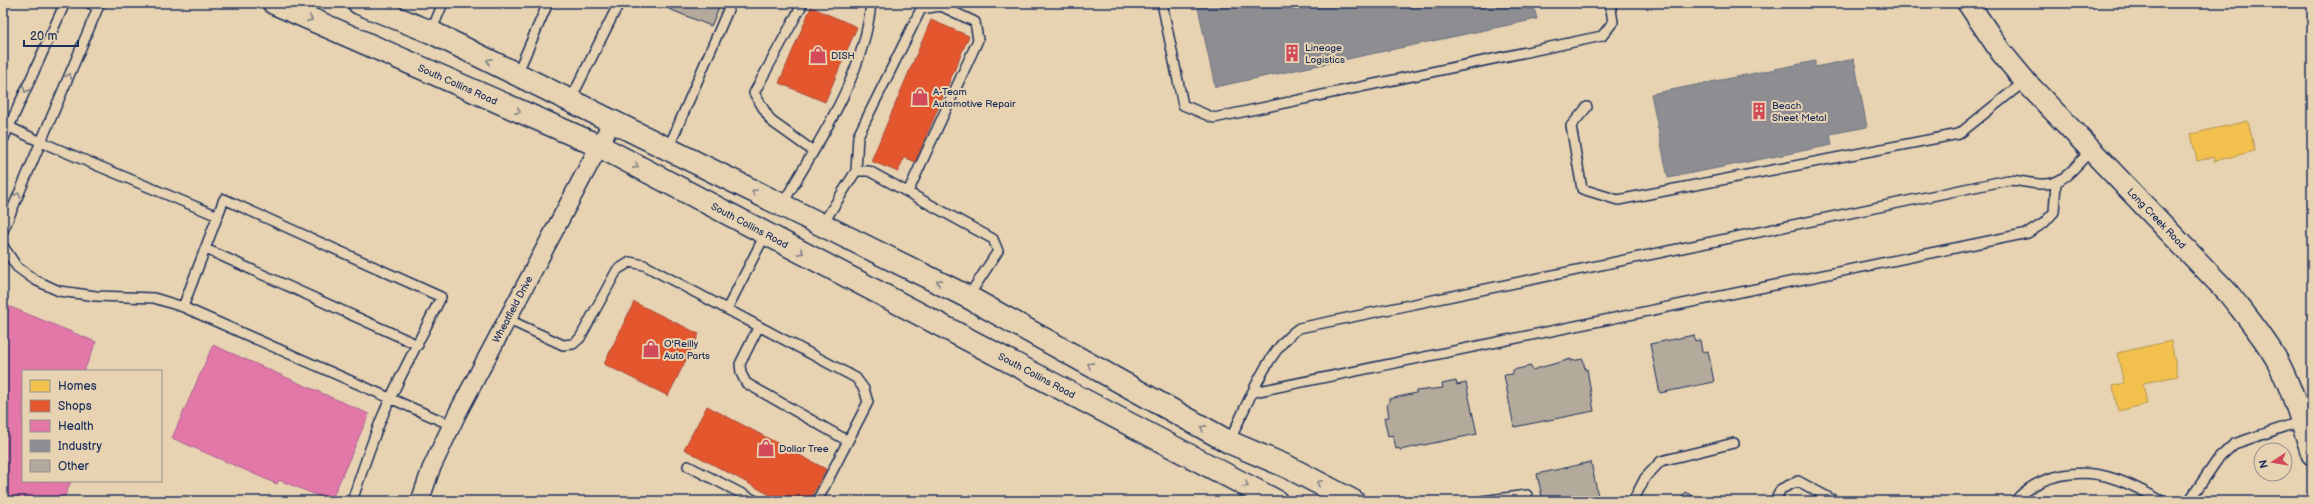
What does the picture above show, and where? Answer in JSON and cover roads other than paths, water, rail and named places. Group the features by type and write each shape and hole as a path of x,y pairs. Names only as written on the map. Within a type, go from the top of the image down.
{"main road":[{"name":"South Collins Road","path":"274,3 599,146 1216,468 1276,501"},
{"path":"359,3 431,32 968,297 1229,442 1288,467 1353,501"},
{"path":"1216,468 1229,442"}],"street":[{"name":"Long Creek Road","path":"1968,3 2001,52 2025,80 2229,294 2259,333 2277,361 2293,395 2312,454"},
{"name":"Wheatfield Drive","path":"420,501 431,469 451,425 612,122"}],"lane":[{"path":"3,140 6,125 65,3"},
{"path":"3,231 99,5 89,3"},
{"path":"431,32 443,3"},
{"path":"517,74 548,3"},
{"path":"570,101 619,3"},
{"path":"668,149 731,3"},
{"path":"802,3 754,93 771,121 812,151"},
{"path":"782,205 854,75 869,27 871,3"},
{"path":"1162,3 1183,105 1214,118 1602,36 1614,22 1610,3"},
{"path":"822,225 856,171 858,136 921,9 941,6 975,22 978,40 908,192"},
{"path":"1587,107 1571,126 1582,189 1618,200 1959,134 2025,80"},
{"path":"6,125 41,142 218,216"},
{"path":"1229,442 1280,343 1299,328 2008,180 2045,184 2056,183 2066,176 2091,150"},
{"path":"856,171 869,171 993,239 998,251 968,297"},
{"path":"1254,392 2028,233 2044,223 2054,212 2056,183"},
{"path":"183,307 224,199 441,297 391,399 352,501"},
{"path":"727,309 766,234"},
{"path":"3,246 17,267 35,280 59,291 96,296 154,298 183,307 451,425"},
{"path":"206,249 418,345"},
{"path":"507,319 563,346 573,344 580,338 617,270 630,262 644,265 856,378 864,389 868,402 817,501"},
{"path":"759,326 740,364 741,373 746,383 848,441"},
{"path":"2188,501 2218,459 2234,444 2302,420"},
{"path":"1633,501 1645,478 1661,461 1734,443"},
{"path":"688,466 756,501"},
{"path":"2015,501 2036,484 2059,476 2085,473 2114,478 2162,501"},
{"path":"1775,501 1781,489 1798,481 1835,501"},
{"path":"1482,501 1527,495 1525,501"}],"place":[{"name":"Lineage Logistics","path":"1292,53"},
{"name":"DISH","path":"818,55"},
{"name":"A-Team Automotive Repair","path":"920,97"},
{"name":"Beach Sheet Metal","path":"1759,111"},
{"name":"O'Reilly Auto Parts","path":"651,349"},
{"name":"Dollar Tree","path":"766,448"}]}
